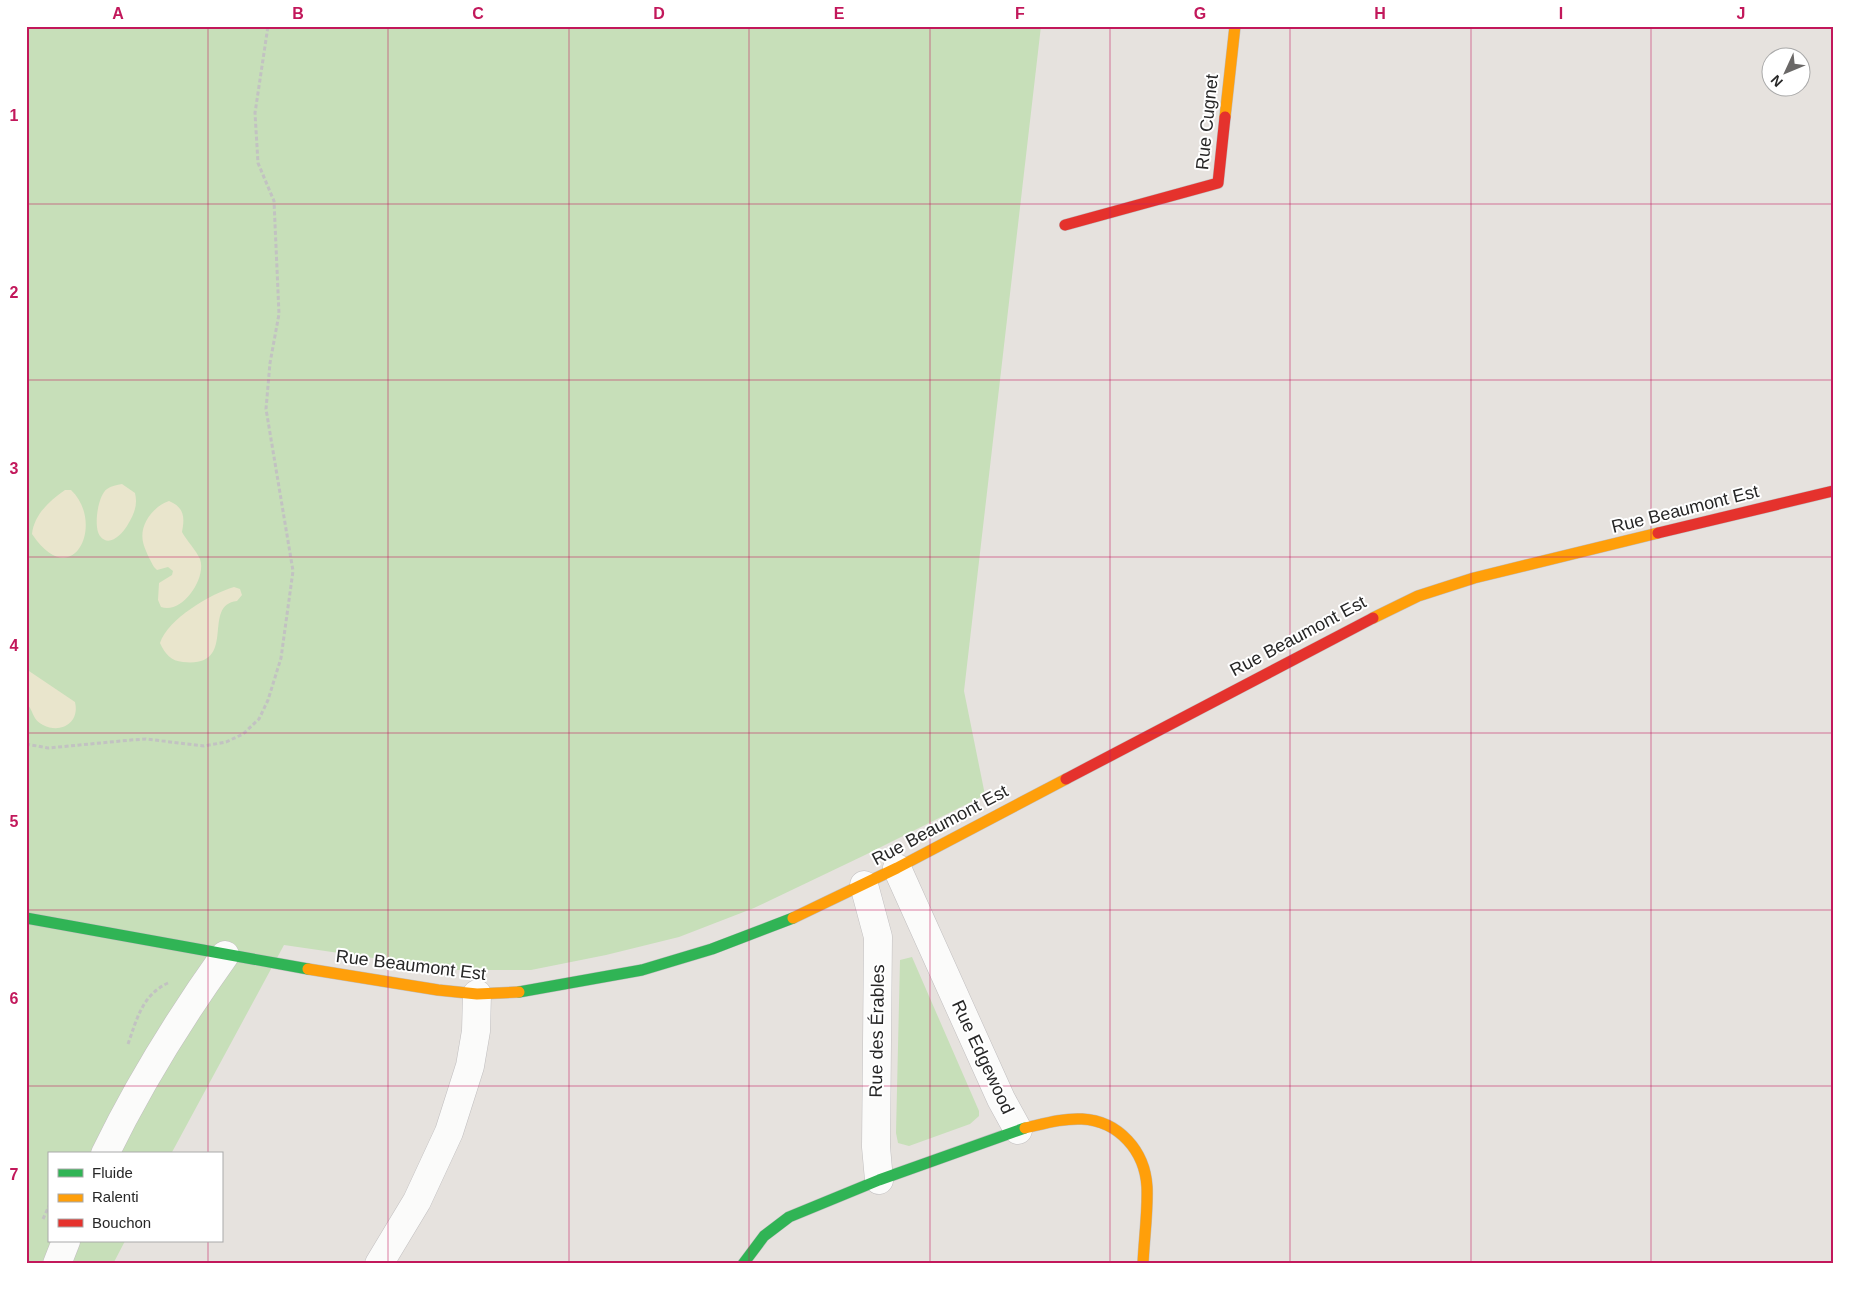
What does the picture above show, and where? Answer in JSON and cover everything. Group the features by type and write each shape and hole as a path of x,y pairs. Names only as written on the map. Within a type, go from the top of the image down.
{"street":[{"name":"Rue Cugnet","path":"1065,225 1218,183 1234,26"},
{"name":"Rue Beaumont Est","path":"26,918 225,955 438,990 477,994 530,991 642,970 712,949 765,930 864,885 1350,629 1418,596 1474,578 1833,491"},
{"name":"Rue Edgewood","path":"897,868 1001,1099 1018,1130 1069,1120 1086,1119 1111,1127 1128,1139 1140,1157 1146,1177 1144,1264"},
{"name":"Rue des Érables","path":"864,885 878,937 876,1147 879,1180"},
{"path":"106,1152 123,1117 162,1050 225,955"},
{"path":"379,1264 416,1201 449,1132 470,1066 476,1031 477,994"},
{"path":"743,1264 764,1236 789,1217 879,1180 1018,1130"},
{"path":"57,1264 66,1242"}],"path":[{"path":"26,744 48,748 138,739 204,746 226,742 243,734 259,719 268,700 281,658 293,571 266,409 270,362 279,314 274,201 258,163 255,113 268,26"}],"green space":[{"path":"26,26 1041,26 964,691 985,795 754,908 679,937 606,955 531,970 456,970 284,945 172,1152 48,1152 48,1242 124,1242 113,1264 26,1264"},
{"path":"912,957 979,1111 979,1116 970,1124 909,1146 898,1143 896,1133 900,960"}],"sand":[{"path":"122,484 135,493 135,510 122,533 107,541 98,532 99,504 107,489"},
{"path":"65,490 71,490 81,504 85,519 85,535 80,547 72,556 60,558 47,551 32,534 33,527 43,509"},
{"path":"169,501 178,506 182,513 182,532 200,559 201,567 200,576 191,593 177,606 169,608 161,607 158,600 159,583 172,575 173,571 168,567 157,570 154,567 145,548 142,535 146,522 153,511"},
{"path":"234,587 240,589 242,595 237,601 226,605 221,613 218,635 210,656 200,661 183,662 169,656 160,643 164,634 172,625 202,601"},
{"path":"26,669 75,702 75,716 68,725 56,728 43,725 36,720 26,704"}],"traffic: fast":[{"path":"26,918 308,969"},
{"path":"519,992 642,970 712,949 793,918"},
{"path":"743,1264 764,1236 789,1217 879,1180 1025,1128"}],"traffic: slow":[{"path":"1225,117 1235,26"},
{"path":"1373,618 1418,596 1474,578 1658,533"},
{"path":"793,918 897,868 1066,779"},
{"path":"308,969 438,990 477,994 519,992"},
{"path":"1025,1128 1060,1120 1082,1119 1107,1125 1128,1140 1141,1161 1147,1187 1143,1264"}],"traffic: jam":[{"path":"1065,225 1218,183 1225,117"},
{"path":"1658,533 1833,491"},
{"path":"1066,779 1373,618"}]}
